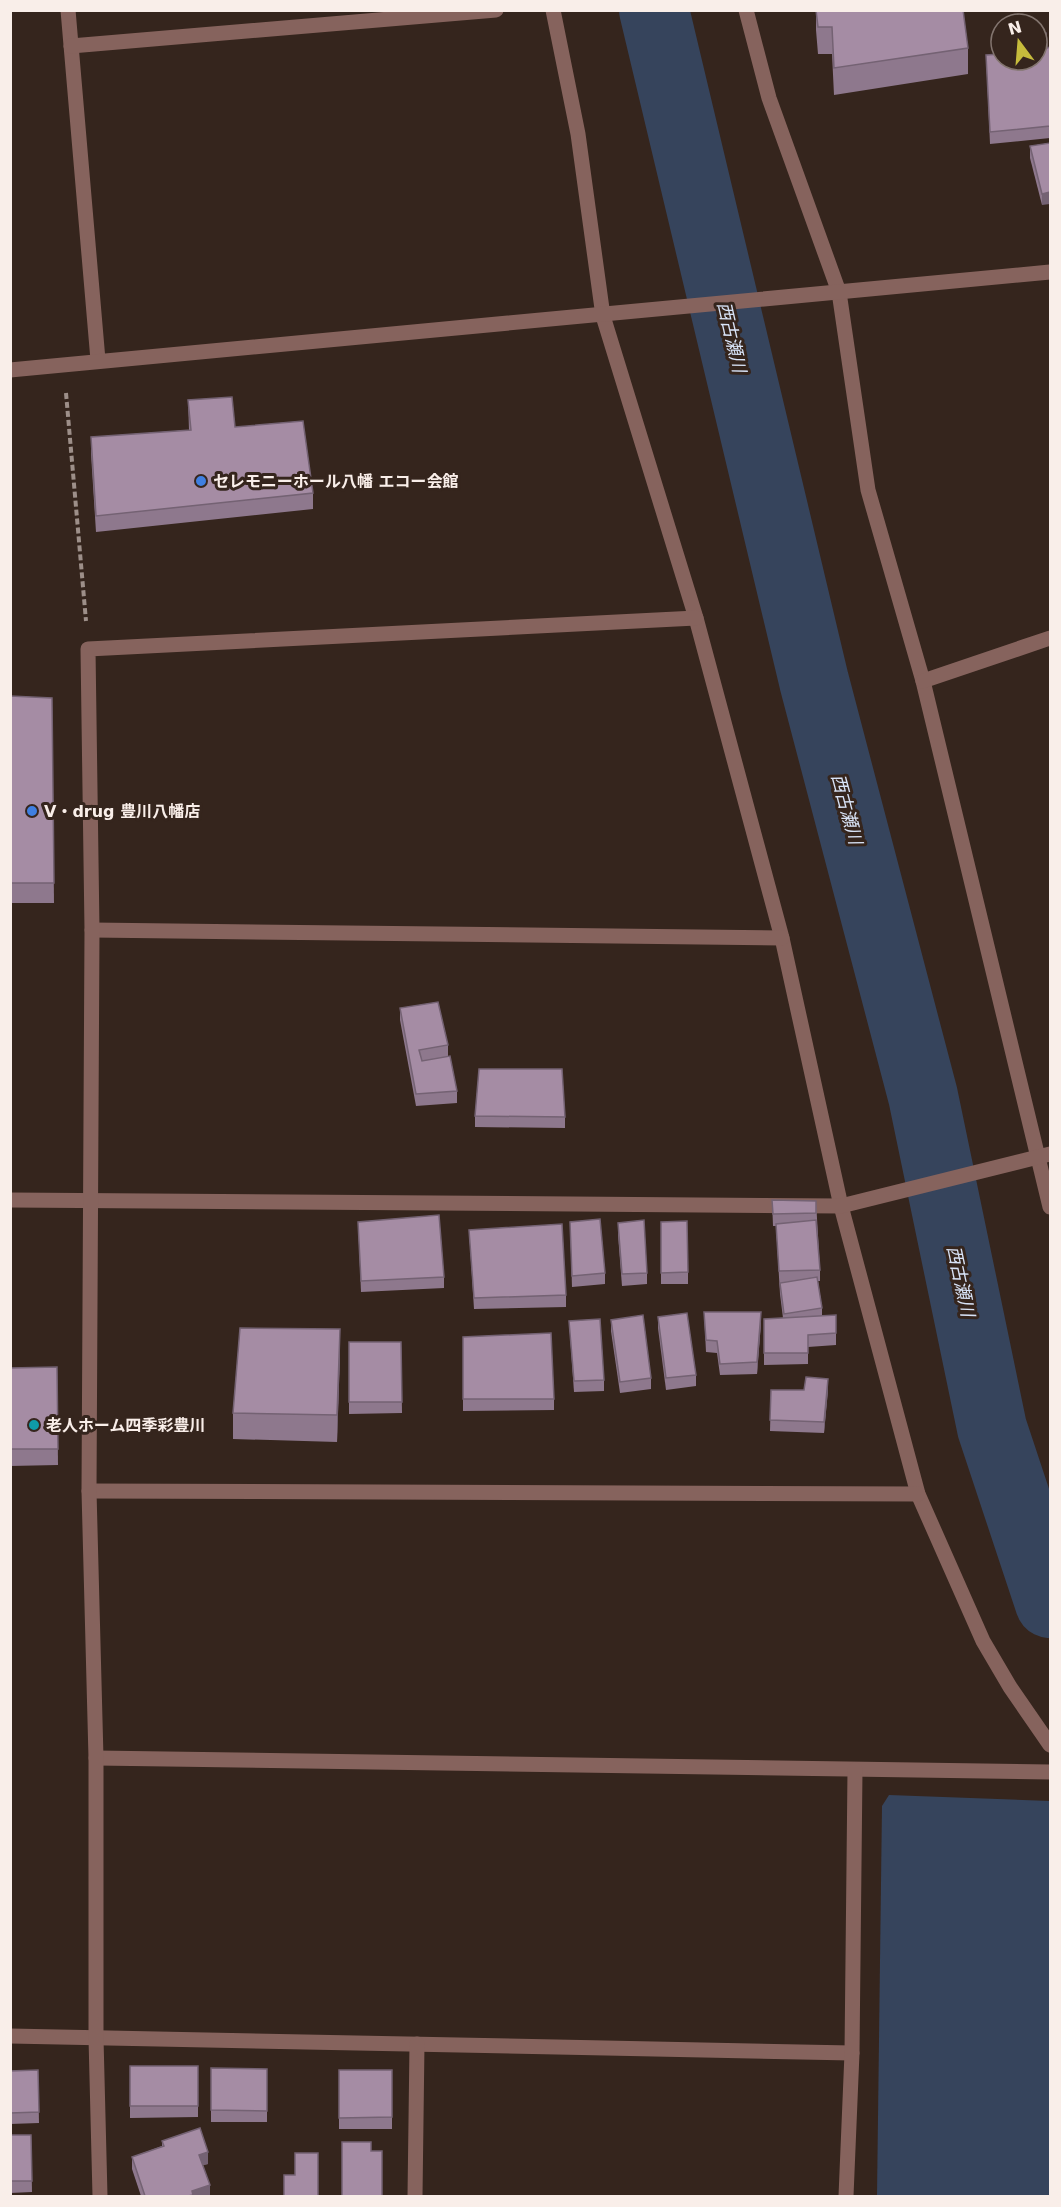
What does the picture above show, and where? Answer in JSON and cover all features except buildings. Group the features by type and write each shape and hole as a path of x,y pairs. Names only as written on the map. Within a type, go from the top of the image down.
{"street":[{"path":"69,10 98,360"},
{"path":"71,46 496,10"},
{"path":"553,10 578,134 603,316 696,618 782,938 841,1206 918,1494 983,1641 1010,1687 1050,1745"},
{"path":"746,10 769,98 839,292 868,490 923,681 1045,1156 1050,1207"},
{"path":"10,370 98,360 603,316 1050,272"},
{"path":"100,2196 96,2038 96,1758 89,1491 92,930 88,649 696,618"},
{"path":"923,681 1050,638"},
{"path":"92,930 782,938"},
{"path":"10,1200 841,1206 1045,1156"},
{"path":"89,1491 918,1494"},
{"path":"96,1758 1050,1772"},
{"path":"846,2196 852,2053 855,1770"},
{"path":"10,2036 852,2053"},
{"path":"415,2196 417,2044"}],"path":[{"path":"64,364 88,649"}],"water":[{"path":"889,1795 1050,1801 1050,2196 877,2196 882,1806"}],"waterway":[{"name":"西古瀬川","path":"654,10 814,681 923,1096 992,1428 1050,1603"}],"place":[{"name":"セレモニーホール八幡 エコー会館","path":"201,481"},
{"name":"V・drug 豊川八幡店","path":"32,811"},
{"name":"老人ホーム四季彩豊川","path":"34,1425"}]}
